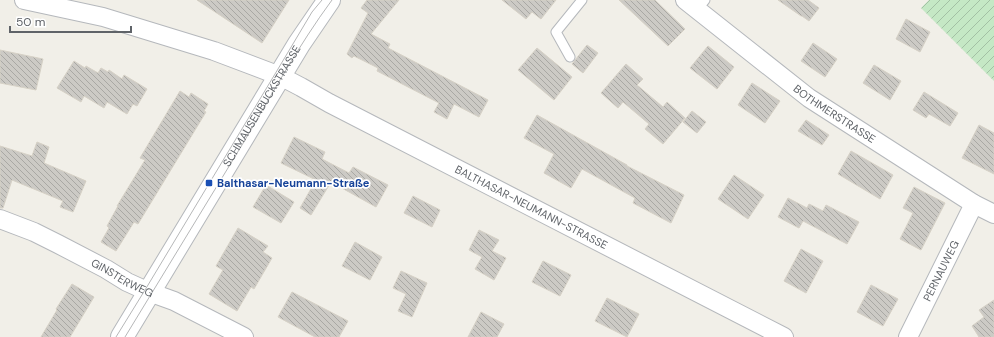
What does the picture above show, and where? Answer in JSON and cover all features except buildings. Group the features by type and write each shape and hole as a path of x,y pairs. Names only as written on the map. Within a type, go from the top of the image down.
{"street":[{"name":"BALTHASAR-NEUMANN-STRASSE","path":"24,0 103,17 214,51 280,76 784,337"},
{"name":"SCHMAUSENBUCKSTRASSE","path":"122,337 280,76 329,0"},
{"name":"BOTHMERSTRASSE","path":"696,3 809,98 974,204 994,214"},
{"name":"PERNAUWEG","path":"908,337 974,204"},
{"name":"GINSTERWEG","path":"0,219 34,232 106,269 127,282 174,301 244,337"}],"lane":[{"path":"570,57 556,32 582,0"}],"green space":[{"path":"929,0 994,0 994,81 921,8"}],"tram line":[{"path":"116,337 312,12 322,0"},
{"path":"125,337 296,53 332,0"}],"place":[{"name":"Balthasar-Neumann-Straße","path":"209,183"}]}
